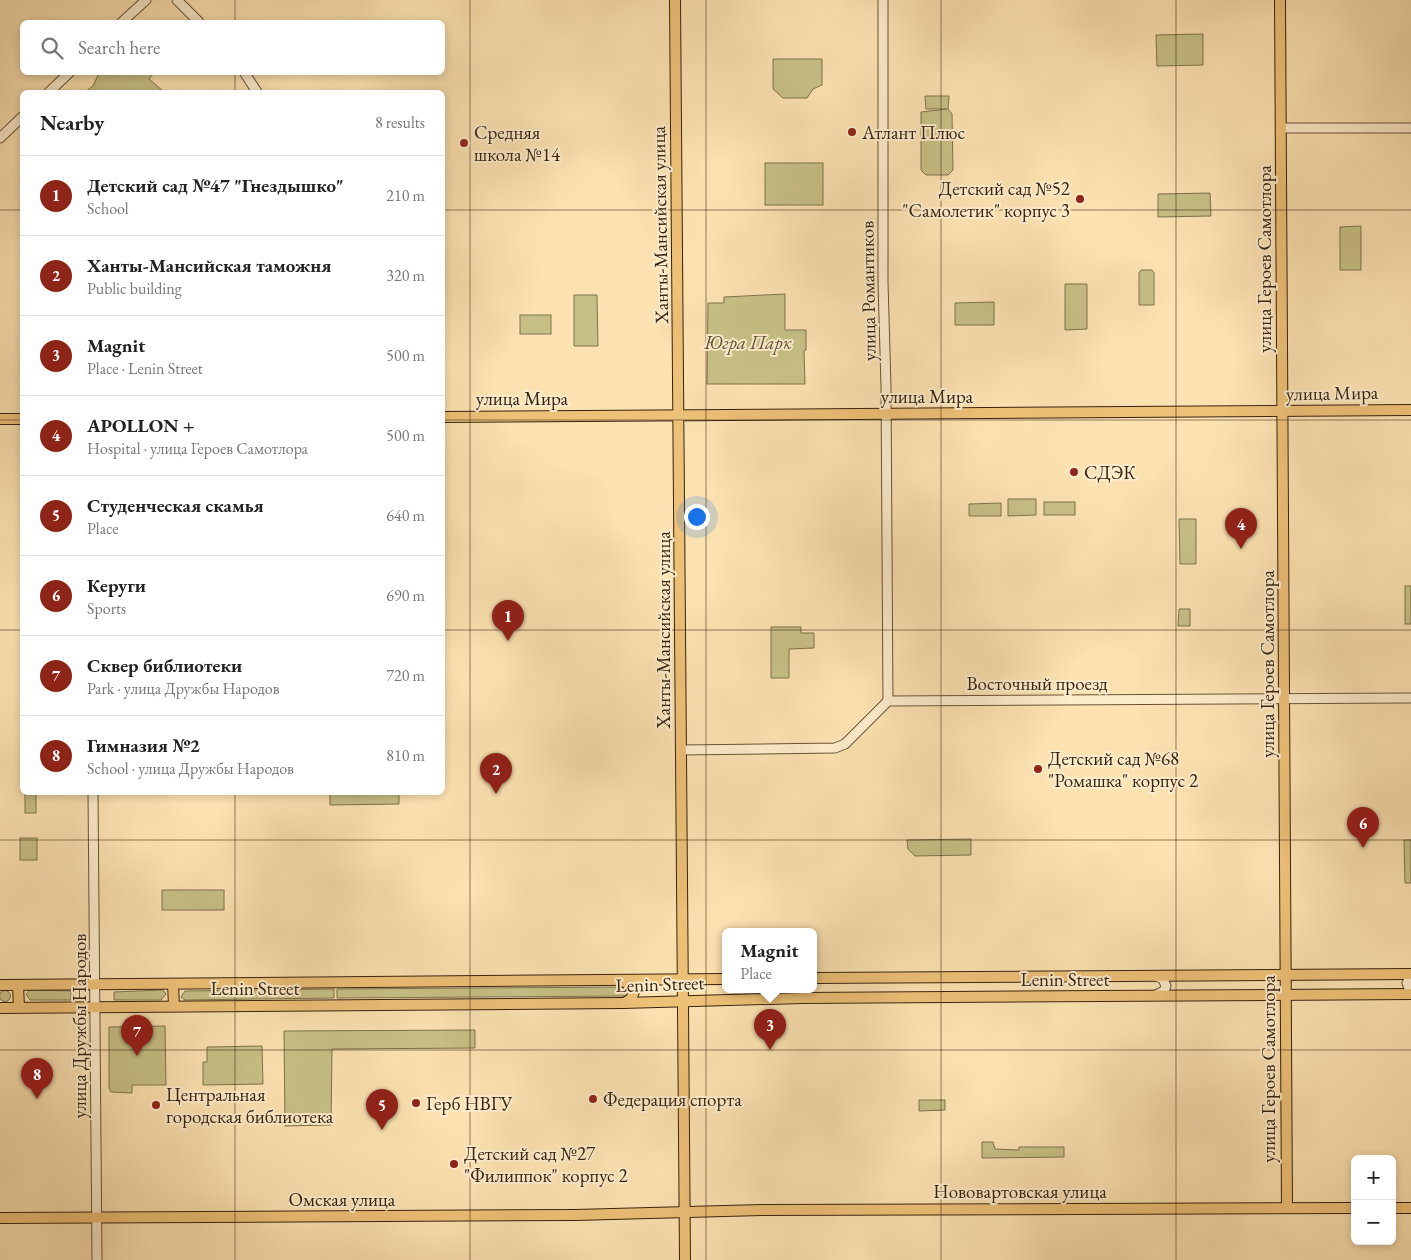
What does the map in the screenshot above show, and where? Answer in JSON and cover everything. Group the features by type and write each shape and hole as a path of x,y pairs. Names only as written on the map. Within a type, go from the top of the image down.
{"main road":[{"name":"Ханты-Мансийская улица","path":"675,0 680,414 685,1260"},
{"name":"улица Героев Самотлора","path":"1280,0 1287,1208"},
{"name":"улица Мира","path":"445,416 1411,410"},
{"path":"0,420 20,419"},
{"name":"Lenin Street","path":"817,978 1411,975"},
{"name":"Lenin Street","path":"0,985 722,980"},
{"path":"622,981 631,986 634,992 631,999 623,1003"},
{"path":"173,984 174,1006"},
{"path":"18,985 19,1008"},
{"name":"Lenin Street","path":"0,1008 623,1003 802,998 1411,994"},
{"name":"Нововартовская улица","path":"685,1213 745,1210 1351,1208"},
{"path":"1396,1208 1411,1208"},
{"name":"Омская улица","path":"0,1218 685,1213"}],"street":[{"path":"124,20 146,0"},
{"path":"177,0 197,20"},
{"name":"улица Романтиков","path":"883,0 883,282 888,700"},
{"path":"50,90 67,75"},
{"path":"246,75 256,90"},
{"path":"0,138 20,119"},
{"path":"1280,128 1411,128"},
{"name":"Восточный проезд","path":"888,700 1411,698"},
{"path":"681,750 835,748 845,744 888,700"},
{"name":"улица Дружбы Народов","path":"93,795 97,1260"},
{"path":"1411,975 1406,984 1411,994"},
{"path":"1156,976 1163,979 1166,986 1164,991 1156,995"},
{"path":"796,993 802,998"}],"green space":[{"path":"1203,34 1203,65 1157,66 1156,35"},
{"path":"773,59 822,59 822,85 813,89 807,98 783,98 773,89"},
{"path":"98,75 152,75 149,79 162,90 88,90 93,86"},
{"path":"925,96 949,96 948,109 952,114 953,170 948,175 926,175 921,170 921,112 947,109 926,109"},
{"path":"765,163 823,163 823,205 765,205"},
{"path":"1210,193 1211,216 1158,217 1158,194"},
{"path":"1361,226 1361,270 1340,270 1340,227"},
{"path":"1141,270 1152,270 1154,273 1154,305 1139,305 1139,273"},
{"path":"1065,284 1087,284 1087,329 1065,330"},
{"name":"Югра Парк","path":"785,294 785,330 806,330 806,350 804,351 805,384 707,384 708,303 724,303 724,297"},
{"path":"574,295 597,295 598,346 574,346"},
{"path":"994,302 994,325 955,325 955,303"},
{"path":"520,315 551,315 551,334 520,334"},
{"path":"1008,499 1036,499 1036,515 1008,516"},
{"path":"1044,502 1075,502 1075,515 1044,515"},
{"path":"1001,503 1001,516 969,516 969,504"},
{"path":"1179,519 1196,519 1196,564 1180,564"},
{"path":"1405,586 1411,586 1411,624 1405,624"},
{"path":"1179,609 1190,609 1190,626 1178,626"},
{"path":"771,627 801,627 801,633 814,633 814,648 789,649 789,678 771,678"},
{"path":"25,795 36,795 36,813 25,813"},
{"path":"330,795 399,795 399,804 330,805"},
{"path":"20,838 37,838 37,860 20,860"},
{"path":"971,839 971,855 915,856 908,849 907,840"},
{"path":"1404,840 1411,840 1411,883 1405,883"},
{"path":"162,890 224,890 224,910 162,910"},
{"path":"626,987 629,991 626,996 337,998 337,989"},
{"path":"334,989 334,998 185,1000 181,997 185,991"},
{"path":"5,990 11,996 5,1002 -1,996"},
{"path":"30,990 71,991 71,1000 30,1000 26,994"},
{"path":"163,990 166,994 161,1000 114,1000 114,992"},
{"path":"165,1026 166,1085 132,1085 132,1093 111,1092 109,1088 109,1027"},
{"path":"475,1030 475,1048 332,1049 331,1125 285,1126 284,1031"},
{"path":"262,1046 263,1084 203,1085 203,1062 207,1062 207,1047"},
{"path":"919,1100 945,1100 945,1110 919,1111"},
{"path":"982,1142 993,1142 995,1149 1019,1150 1019,1147 1064,1147 1064,1157 982,1158"}],"place":[{"name":"Атлант Плюс","path":"852,132"},
{"name":"Средняя школа №14","path":"464,143"},
{"name":"Детский сад №52 \"Самолетик\" корпус 3","path":"1080,199"},
{"name":"СДЭК","path":"1074,472"},
{"name":"APOLLON +","path":"1241,549"},
{"name":"Детский сад №47 \"Гнездышко\"","path":"508,641"},
{"name":"Детский сад №68 \"Ромашка\" корпус 2","path":"1038,769"},
{"name":"Ханты-Мансийская таможня","path":"496,794"},
{"name":"Керуги","path":"1363,848"},
{"name":"Magnit","path":"770,1050"},
{"name":"Сквер библиотеки","path":"137,1056"},
{"name":"Гимназия №2","path":"37,1099"},
{"name":"Федерация спорта","path":"593,1099"},
{"name":"Герб НВГУ","path":"416,1103"},
{"name":"Центральная городская библиотека","path":"156,1105"},
{"name":"Студенческая скамья","path":"382,1130"},
{"name":"Детский сад №27 \"Филиппок\" корпус 2","path":"454,1164"}]}
